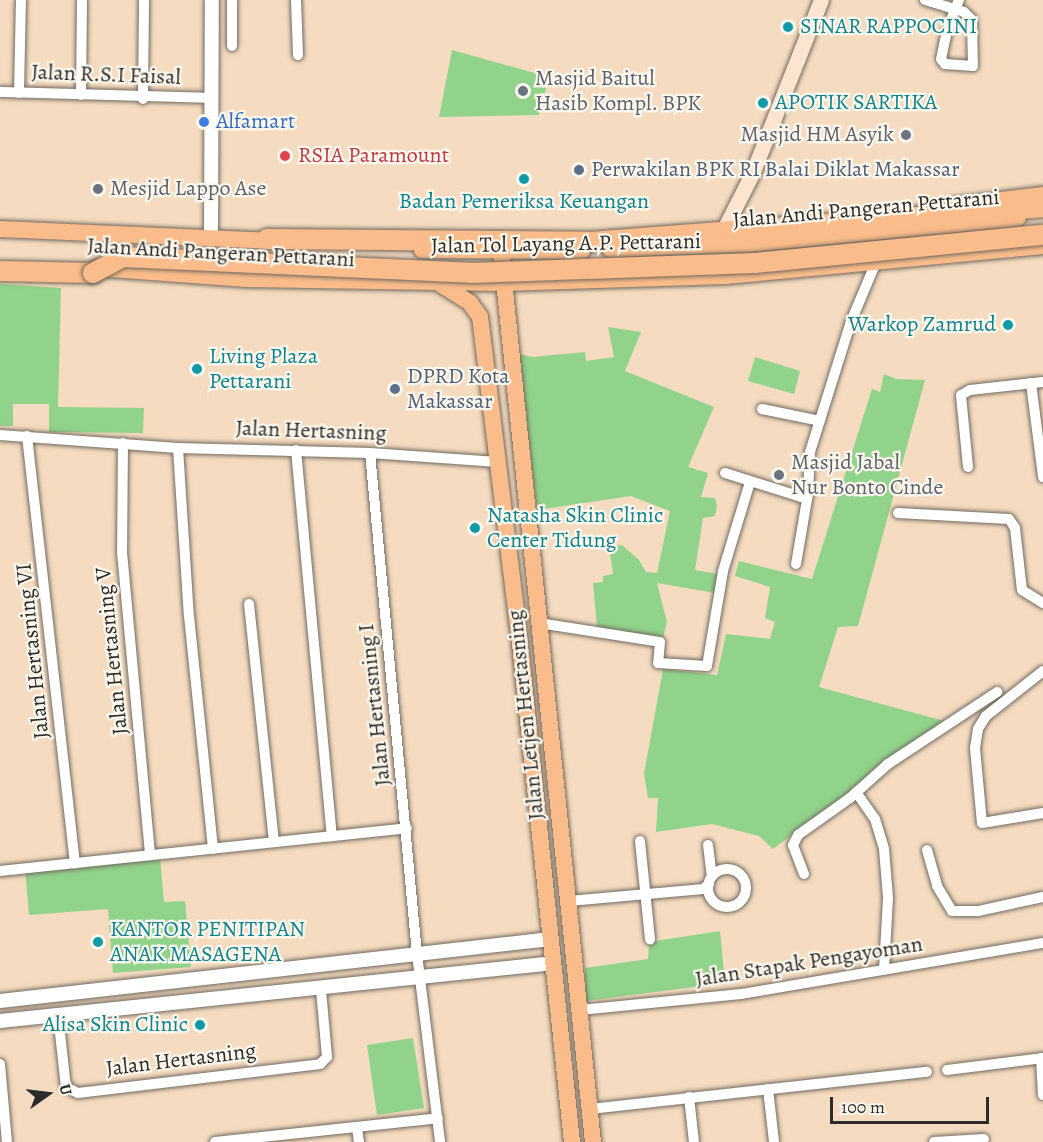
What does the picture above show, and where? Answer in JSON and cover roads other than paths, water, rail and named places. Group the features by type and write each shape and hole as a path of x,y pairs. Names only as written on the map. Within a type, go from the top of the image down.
{"highway":[{"path":"267,239 590,242 1043,207"},
{"name":"Jalan Tol Layang A.P. Pettarani","path":"93,273 123,257 471,273 755,263 1043,235"},
{"path":"0,273 93,273"}],"main road":[{"path":"725,227 752,174 821,0"},
{"name":"Jalan Andi Pangeran Pettarani","path":"218,238 725,227 1043,195"},
{"name":"Jalan Andi Pangeran Pettarani","path":"0,229 267,239 341,247 501,252 750,244 1043,215"},
{"path":"891,231 881,237 877,246 883,256 893,260"},
{"path":"838,236 854,242 857,250 844,264"},
{"name":"Jalan Andi Pangeran Pettarani","path":"0,264 93,273 247,279 502,284 726,276 1043,246"},
{"name":"Jalan Letjen Hertasning","path":"501,252 502,284 593,1142"},
{"name":"Jalan Letjen Hertasning","path":"440,284 470,303 480,317 534,776 572,1142"},
{"path":"534,776 554,773"}],"street":[{"path":"20,93 21,0"},
{"path":"81,95 82,0"},
{"path":"143,99 144,0"},
{"name":"Jalan R.S.I Faisal","path":"212,0 210,98 218,238"},
{"path":"231,46 232,0"},
{"path":"296,0 298,55"},
{"path":"925,0 957,4 974,23 973,66 941,62 957,4"},
{"name":"Jalan R.S.I Faisal","path":"0,92 143,99 210,98"},
{"path":"796,564 808,494 809,460 850,324 876,262"},
{"path":"968,467 961,395 970,390 1043,382"},
{"path":"1031,383 1043,477"},
{"path":"762,409 820,421"},
{"name":"Jalan Hertasning","path":"0,435 178,448 370,453 498,462"},
{"name":"Jalan Hertasning VI","path":"27,436 75,863"},
{"name":"Jalan Hertasning V","path":"123,443 122,552 150,855"},
{"path":"178,448 189,616 213,849"},
{"path":"296,450 332,836"},
{"name":"Jalan Hertasning I","path":"370,453 407,828 417,954 440,1142"},
{"path":"725,473 801,497 808,494"},
{"path":"539,623 660,642 658,663 707,666 723,571 750,482"},
{"path":"898,513 1009,519 1015,528 1022,590 1043,603"},
{"path":"249,604 274,842"},
{"path":"1043,671 986,716 978,729 975,748 982,823 1043,813"},
{"path":"804,874 794,849 795,838 930,734 969,713 997,692"},
{"path":"856,792 874,819 884,849 888,898 884,970"},
{"path":"0,871 407,828"},
{"path":"640,841 651,939"},
{"path":"569,901 703,888 711,880 708,846"},
{"path":"927,850 937,886 952,911 978,911 1043,897"},
{"path":"0,1000 318,967 552,939"},
{"name":"Jalan Stapak Pengayoman","path":"580,1010 741,994 1043,943"},
{"path":"482,947 484,970"},
{"path":"0,1021 321,990 420,976 554,963"},
{"name":"Jalan Hertasning","path":"58,1015 66,1087 78,1093 320,1064 327,1057 321,990"},
{"path":"947,1070 1042,1058 1043,1095"},
{"path":"0,1064 7,1142"},
{"path":"590,1109 927,1072"},
{"path":"768,1089 774,1142"},
{"path":"689,1097 694,1142"},
{"path":"214,1142 278,1139 438,1118"},
{"path":"357,1128 359,1142"},
{"path":"934,1142 984,1138"}],"place":[{"name":"SINAR RAPPOCINI","path":"788,27"},
{"name":"Masjid Baitul Hasib Kompl. BPK","path":"523,91"},
{"name":"APOTIK SARTIKA","path":"763,103"},
{"name":"Alfamart","path":"204,122"},
{"name":"Masjid HM Asyik","path":"906,135"},
{"name":"RSIA Paramount","path":"285,156"},
{"name":"Perwakilan BPK RI Balai Diklat Makassar","path":"579,170"},
{"name":"Badan Pemeriksa Keuangan","path":"524,179"},
{"name":"Mesjid Lappo Ase","path":"98,189"},
{"name":"Warkop Zamrud","path":"1008,325"},
{"name":"Living Plaza Pettarani","path":"197,369"},
{"name":"DPRD Kota Makassar","path":"395,389"},
{"name":"Masjid Jabal Nur Bonto Cinde","path":"779,475"},
{"name":"Natasha Skin Clinic Center Tidung","path":"475,528"},
{"name":"KANTOR PENITIPAN ANAK MASAGENA","path":"98,942"},
{"name":"Alisa Skin Clinic","path":"200,1025"}]}
